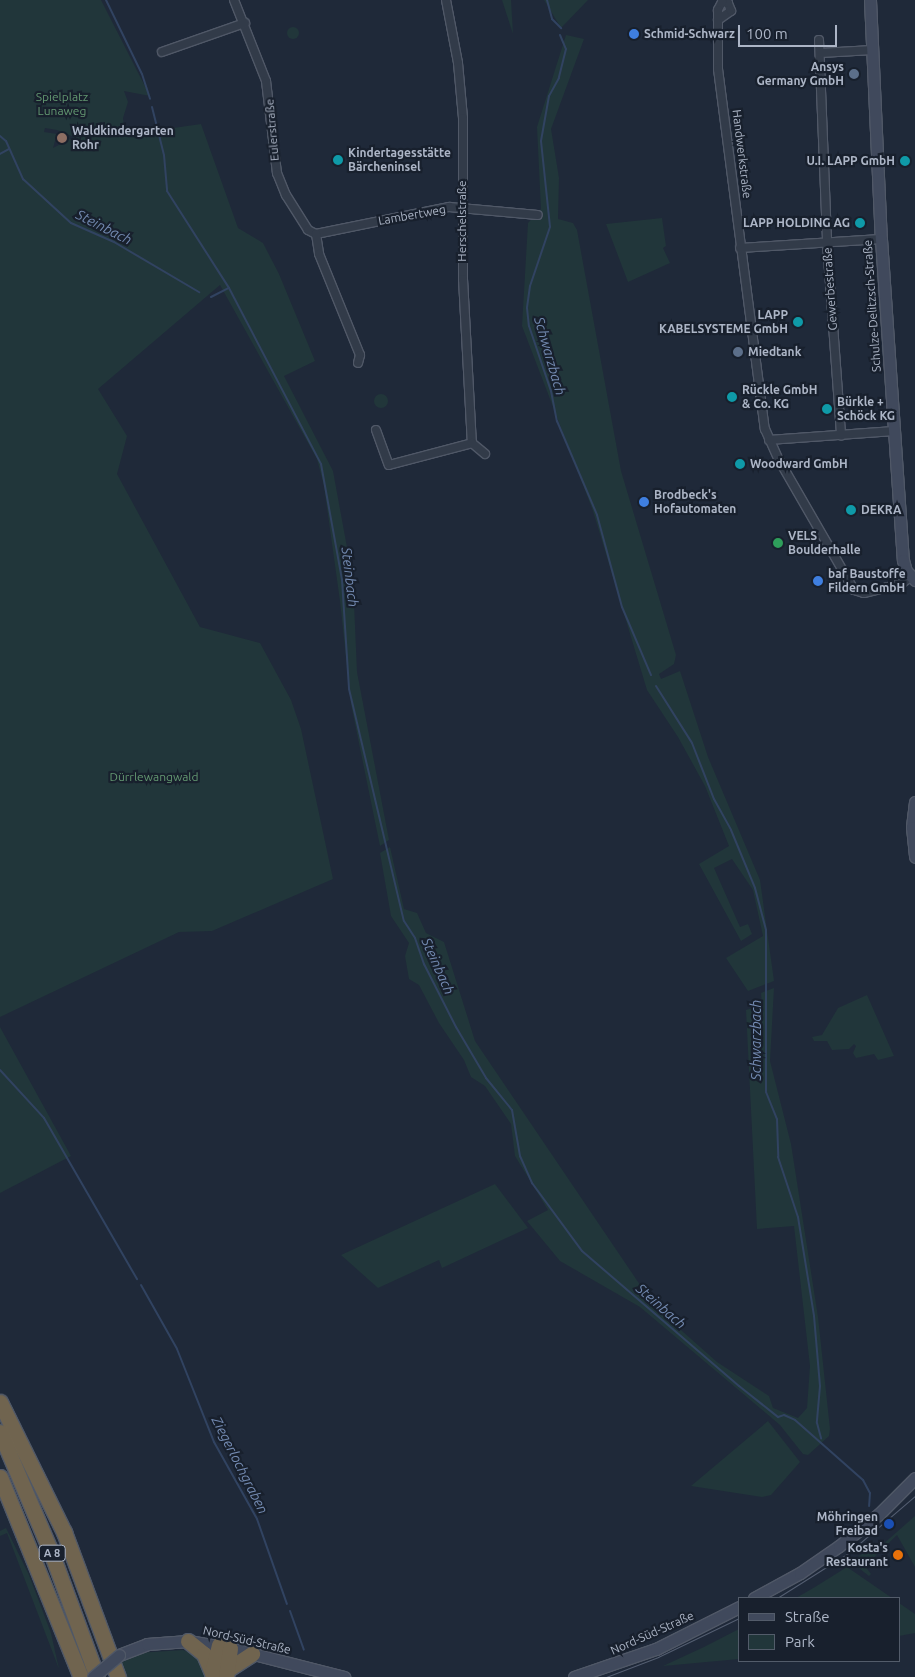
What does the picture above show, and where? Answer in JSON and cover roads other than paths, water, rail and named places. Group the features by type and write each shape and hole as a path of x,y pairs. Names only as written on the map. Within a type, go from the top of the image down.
{"highway":[{"name":"A 8","path":"0,1402 64,1532 118,1677"},
{"name":"A 8","path":"0,1432 51,1552 95,1677"},
{"name":"A 8","path":"0,1477 81,1677"},
{"path":"188,1641 204,1654 228,1662"}],"main road":[{"name":"Schulze-Delitzsch-Straße","path":"870,0 881,239 903,560 913,579"},
{"path":"915,802 912,827 915,857"},
{"path":"756,1597 800,1573 839,1546 879,1514 915,1478"},
{"name":"Nord-Süd-Straße","path":"574,1677 656,1649 738,1608"},
{"name":"Nord-Süd-Straße","path":"95,1677 120,1655 147,1644 188,1641 228,1662 344,1677"}],"street":[{"name":"Eulerstraße","path":"234,0 245,23 270,101 277,173 286,195 308,230 316,234"},
{"name":"Herschelstraße","path":"446,0 461,88 462,207 472,443"},
{"name":"Handwerkstraße","path":"718,20 718,70 765,429 769,440 854,590 864,593 901,584 913,579"},
{"path":"162,52 245,23"},
{"name":"Gewerbestraße","path":"819,40 827,243 840,435"},
{"path":"820,53 873,50"},
{"name":"Lambertweg","path":"316,234 462,207 538,215"},
{"path":"316,234 319,254 362,358 358,363"},
{"path":"740,248 881,239"},
{"path":"376,430 390,465 472,443 485,454"},
{"path":"769,440 894,431"}],"waterway":[{"name":"Steinbach","path":"106,0 142,74 150,99"},
{"name":"Schwarzbach","path":"547,0 552,19 561,28"},
{"name":"Schwarzbach","path":"560,35 566,49 559,78 549,96 541,141 550,227 530,286 527,308 529,326 551,391 557,421 597,515 622,607 651,675"},
{"name":"Steinbach","path":"152,107 164,155 167,191 229,288 321,464 342,580 349,689 404,921 415,938 424,964 456,1027 486,1078 512,1110 520,1156 532,1183 582,1251 739,1386 778,1417 784,1415 795,1420 863,1480 870,1493 869,1506"},
{"name":"Steinbach","path":"0,136 6,141 23,179 71,223 114,242 199,292"},
{"path":"0,154 9,149"},
{"name":"Steinbach","path":"211,297 229,288"},
{"name":"Schwarzbach","path":"656,686 692,743 714,799 731,830 755,888 766,930 766,1092 777,1119 778,1157 798,1217 814,1316 820,1386 817,1423 821,1438"},
{"name":"Ziegerlochgraben","path":"0,1070 44,1118 137,1279"},
{"name":"Ziegerlochgraben","path":"141,1285 177,1349 214,1442 257,1519 287,1604"},
{"name":"Ziegerlochgraben","path":"290,1611 304,1650"}],"tram line":[{"path":"779,1597 847,1554 915,1496"},
{"path":"606,1677 658,1657 738,1618"}],"place":[{"name":"Schmid-Schwarz","path":"634,34"},
{"name":"Ansys Germany GmbH","path":"854,74"},
{"name":"Waldkindergarten Rohr","path":"62,138"},
{"name":"Kindertagesstätte Bärcheninsel","path":"338,160"},
{"name":"U.I. LAPP GmbH","path":"905,161"},
{"name":"LAPP HOLDING AG","path":"860,223"},
{"name":"LAPP KABELSYSTEME GmbH","path":"798,322"},
{"name":"Miedtank","path":"738,352"},
{"name":"Rückle GmbH & Co. KG","path":"732,397"},
{"name":"Bürkle + Schöck KG","path":"827,409"},
{"name":"Woodward GmbH","path":"740,464"},
{"name":"Brodbeck's Hofautomaten","path":"644,502"},
{"name":"DEKRA","path":"851,510"},
{"name":"VELS Boulderhalle","path":"778,543"},
{"name":"baf Baustoffe Fildern GmbH","path":"818,581"},
{"name":"Möhringen Freibad","path":"889,1524"},
{"name":"Kosta's Restaurant","path":"898,1555"}],"park label":[{"name":"Spielplatz Lunaweg","path":"62,104"},
{"name":"Dürrlewangwald","path":"154,777"}]}
